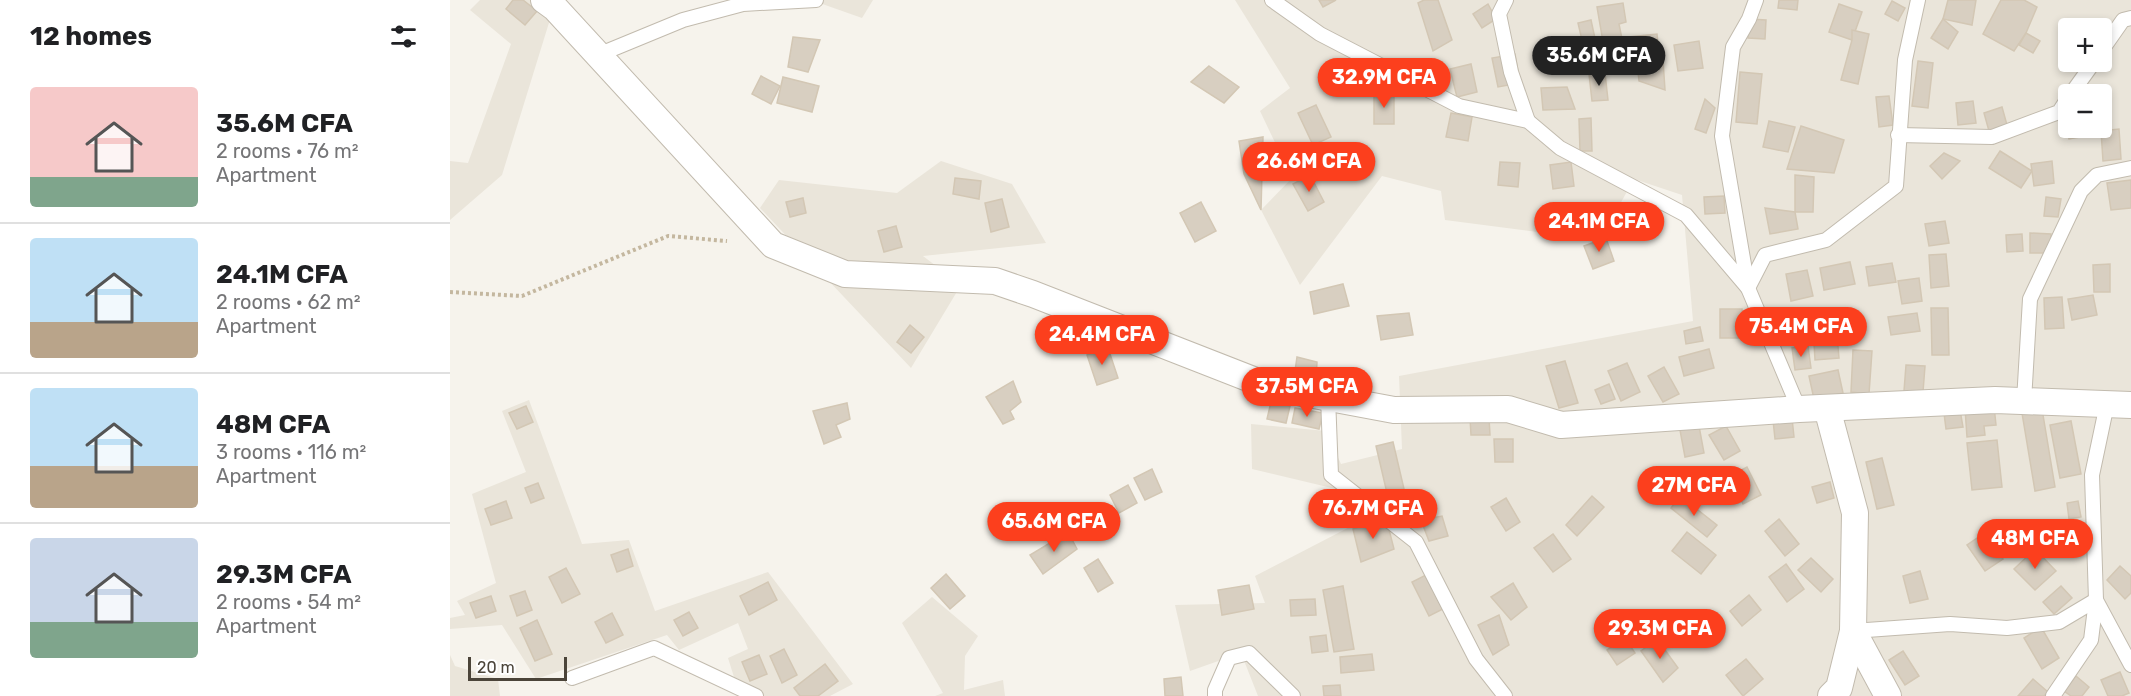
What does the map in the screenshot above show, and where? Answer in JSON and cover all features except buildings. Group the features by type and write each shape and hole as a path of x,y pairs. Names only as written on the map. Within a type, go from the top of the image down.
{"street":[{"path":"544,0 555,8 773,245 845,274 994,282 1034,294 1271,387 1394,410 1508,409 1560,425 1799,409 1995,400 2119,404"},
{"path":"1827,408 1855,513 1853,631 1839,688 1831,696"},
{"path":"1853,631 1888,696"}],"lane":[{"path":"598,56 683,20 743,4 816,0"},
{"path":"1272,0 1320,34 1459,106 1528,121 1560,148 1686,214 1748,288"},
{"path":"1506,0 1498,14 1511,72 1528,121"},
{"path":"1756,0 1749,20 1733,47 1722,136 1748,288 1799,409"},
{"path":"1748,288 1766,255 1826,240 1896,186 1905,60 1918,0"},
{"path":"2112,36 2123,20 2131,18"},
{"path":"1898,135 1992,137 2058,112"},
{"path":"2024,401 2030,299 2081,191 2097,175 2131,168"},
{"path":"1328,397 1331,475 1416,542 1476,659 1505,696"},
{"path":"2053,696 2091,640 2096,600 2091,475 2119,404"},
{"path":"1853,631 1950,624 2007,628 2059,621 2096,600"},
{"path":"2096,600 2131,665"},
{"path":"572,678 654,648 756,696"},
{"path":"1215,696 1215,690 1229,658 1249,653 1293,696"}],"path":[{"path":"450,292 522,296 668,236 773,245"}],"shaded area":[{"path":"480,0 556,0 502,175 450,220 450,161 468,163 511,44 470,10"},
{"path":"811,0 873,0 862,18"},
{"path":"1235,0 2131,0 2131,696 1258,696 1241,653 1190,671 1175,605 1265,603 1255,576 1367,518 1357,494 1252,469 1251,424 1326,431 1341,464 1402,449 1399,376 1693,321 1682,195 1634,179 1600,240 1445,220 1441,191 1382,176 1300,285 1261,210 1292,178 1260,111 1290,88"},
{"path":"941,161 1012,184 1046,243 923,256 961,285 911,368 760,208 779,180 897,193"},
{"path":"529,400 582,544 629,540 655,611 768,572 853,684 830,696 740,696 728,658 748,649 738,623 679,650 667,635 536,679 502,625 450,629 450,618 465,615 457,601 496,583 472,494 526,472 502,411"},
{"path":"932,597 978,636 965,656 964,690 1003,680 1005,696 935,696 943,693 902,623"},
{"path":"450,655 455,666 498,679 500,696 450,696"}]}
